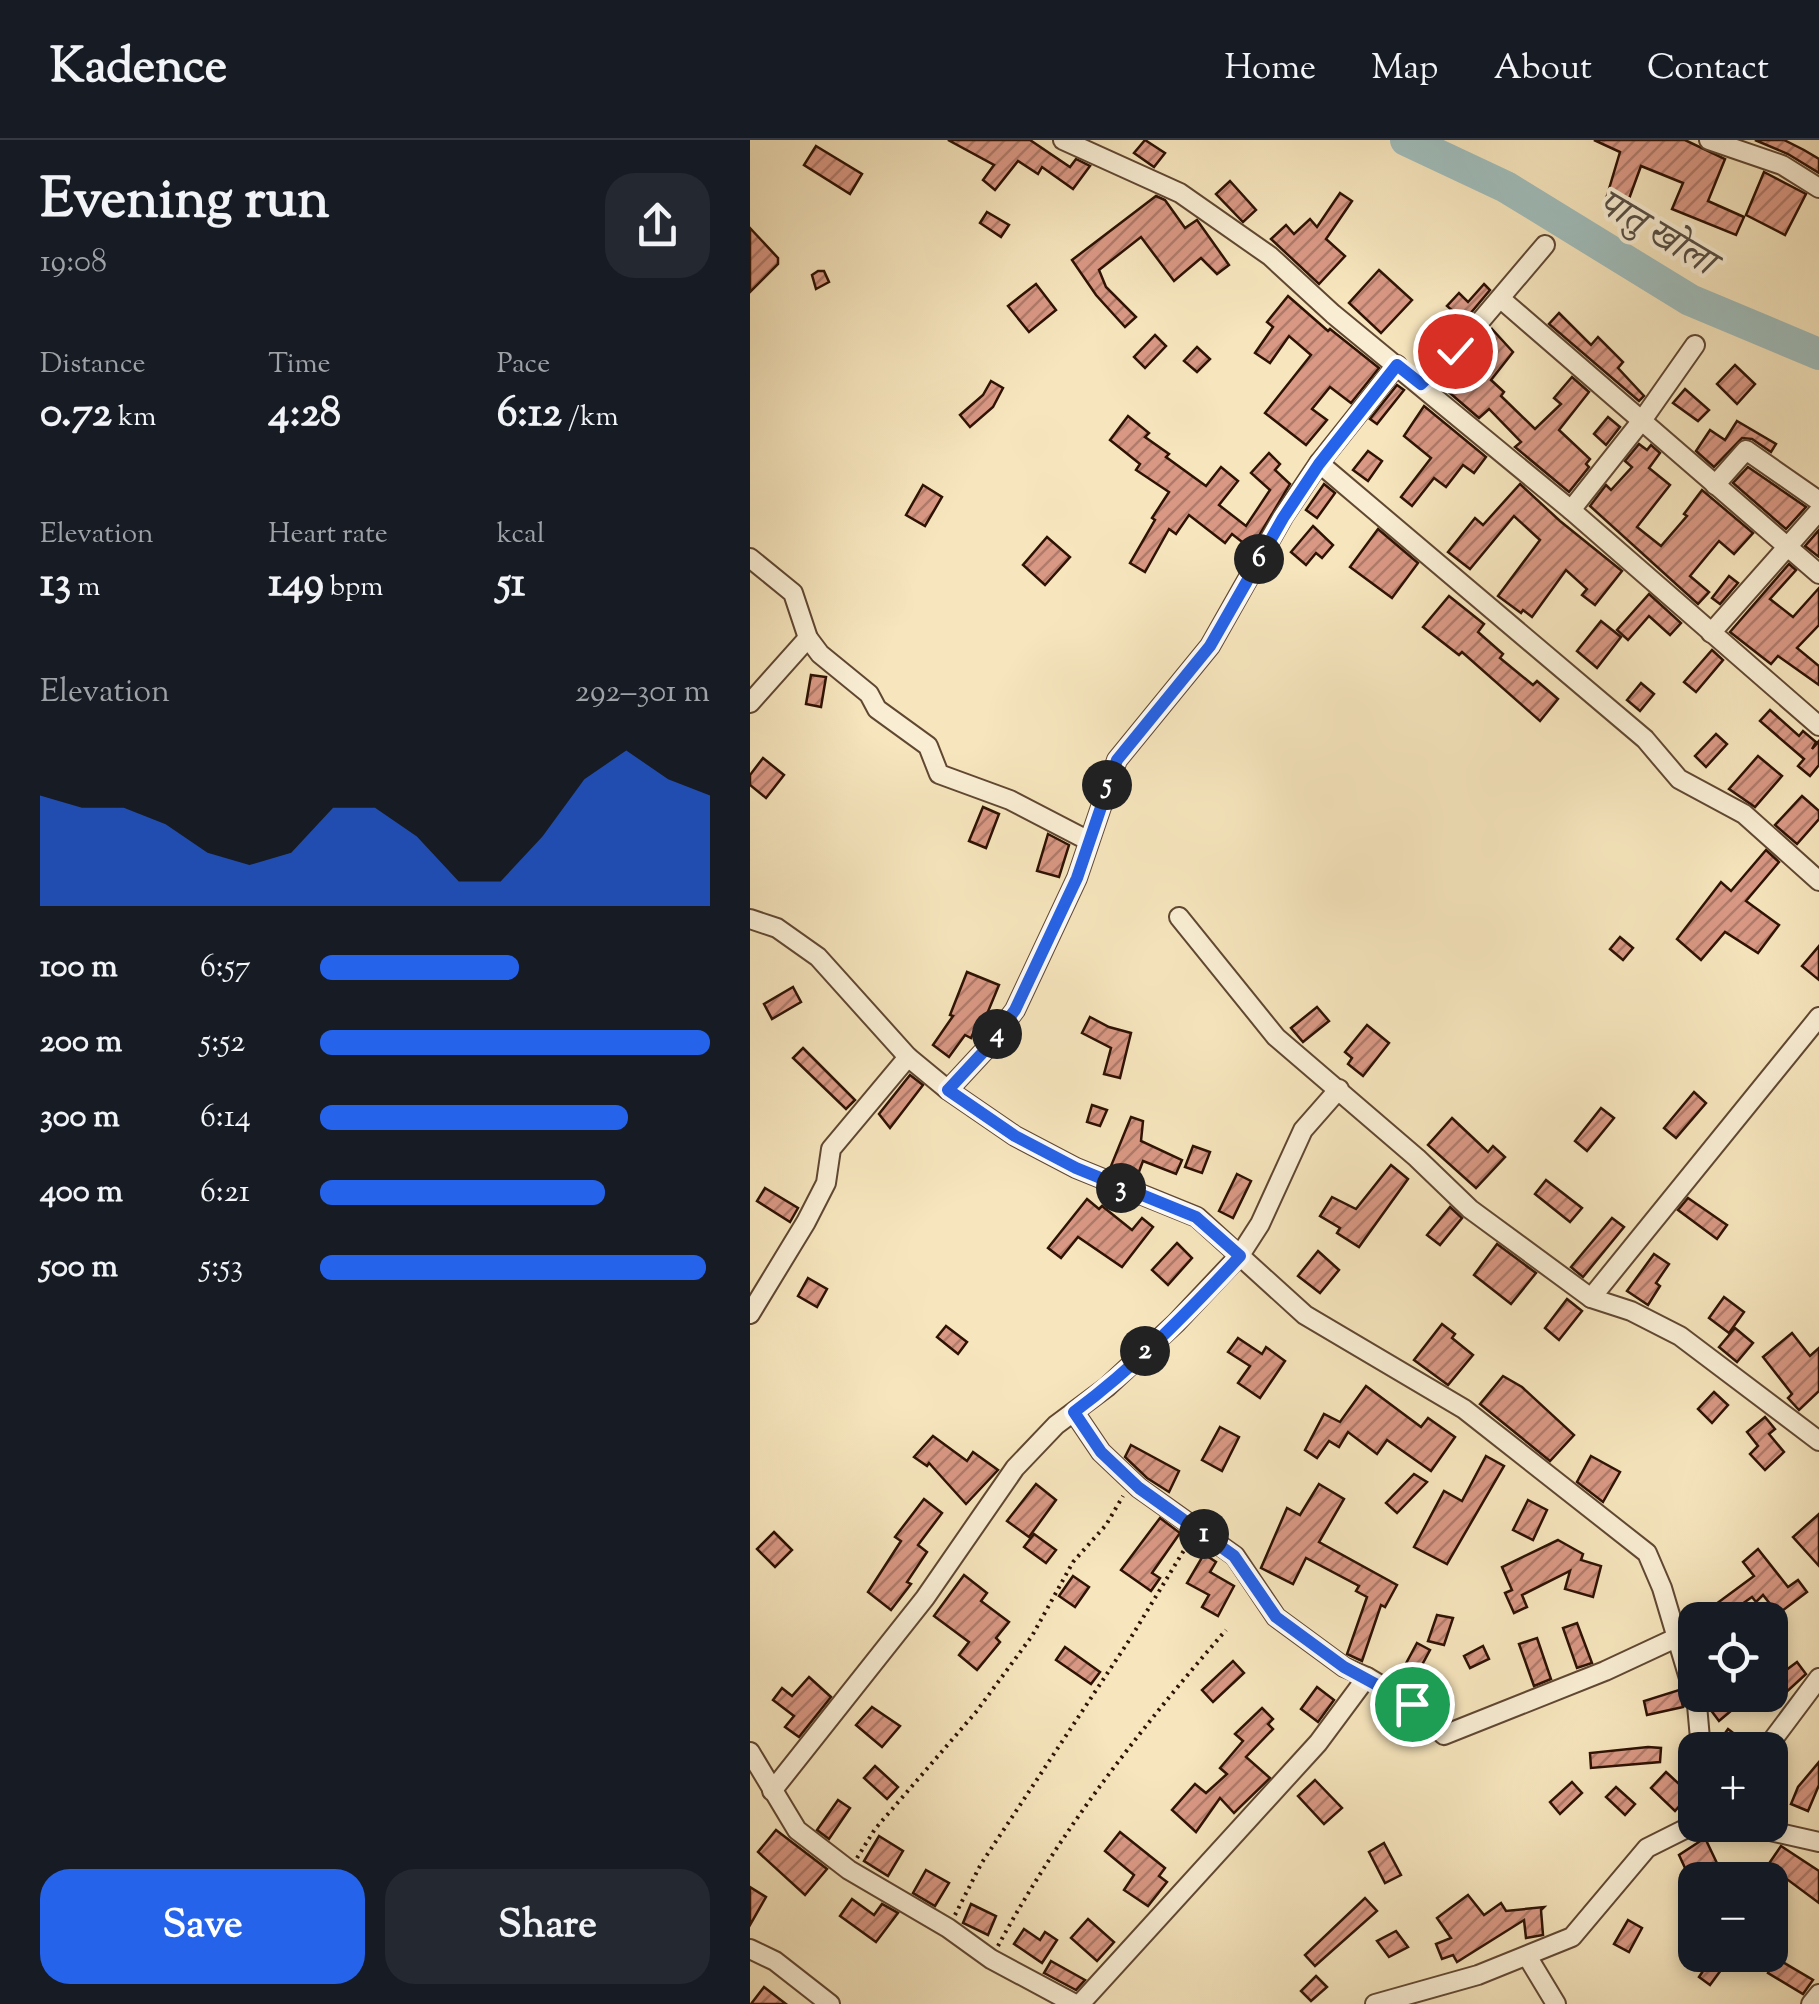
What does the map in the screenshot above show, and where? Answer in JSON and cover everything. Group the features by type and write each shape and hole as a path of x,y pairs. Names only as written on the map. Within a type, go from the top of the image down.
{"street":[{"path":"1063,140 1180,193 1270,256 1572,510 1819,726"},
{"path":"1709,140 1782,165 1819,188"},
{"path":"1421,384 1501,299 1545,245"},
{"path":"1501,299 1819,574"},
{"path":"1572,510 1694,346"},
{"path":"948,1090 1015,1010 1064,910 1117,760 1210,646 1283,518 1319,464 1397,365"},
{"path":"1715,486 1746,450 1819,502"},
{"path":"1319,464 1631,726 1679,778 1744,814 1819,881"},
{"path":"1711,633 1819,511"},
{"path":"750,558 793,592 808,638 820,654 869,694 877,710 928,746 939,774 1010,800 1089,842"},
{"path":"750,703 808,638"},
{"path":"1179,917 1276,1037 1470,1210 1591,1298 1632,1311 1680,1336 1819,1441"},
{"path":"750,919 777,928 818,957 908,1057 1015,1136 1076,1168 1196,1217 1305,1315 1464,1409 1647,1553 1678,1637 1444,1735 1412,1704 1344,1667 1276,1617 1234,1556 1139,1488 1101,1452 1074,1412"},
{"path":"1591,1298 1819,1018"},
{"path":"750,1314 820,1196 831,1149 908,1057"},
{"path":"772,1791 926,1598 1016,1468 1056,1425 1108,1387 1176,1324 1240,1256 1260,1224 1303,1130 1339,1090"},
{"path":"750,1752 797,1830 849,1870 948,1928 991,1959 1078,2004 1318,1743 1368,1677"},
{"path":"1778,1732 1819,1678"},
{"path":"1375,2004 1528,1956 1572,1937 1647,1848 1678,1832"},
{"path":"1788,1834 1818,1840"},
{"path":"750,1949 775,1960 830,2004"},
{"path":"1528,1956 1556,2004"},
{"path":"1812,2004 1819,1994"}],"path":[{"path":"849,1870 876,1830 976,1712 1032,1636 1073,1562 1106,1525 1126,1491"},
{"path":"948,1928 981,1864 1130,1639 1196,1529"},
{"path":"991,1959 1029,1888 1142,1727 1226,1630"}],"building":[{"path":"948,140 1030,140 1070,167 1076,159 1090,166 1073,189 1042,167 1038,174 1018,161 995,190 983,180 994,165"},
{"path":"1145,140 1165,153 1154,167 1134,153"},
{"path":"1594,140 1685,140 1725,159 1708,201 1744,217 1736,235 1672,209 1683,183 1641,166 1626,207 1606,199 1620,152"},
{"path":"1755,140 1784,140 1804,150 1819,159 1819,173 1788,154"},
{"path":"816,146 862,174 850,194 804,165"},
{"path":"1764,172 1806,194 1785,235 1746,215"},
{"path":"1230,181 1256,210 1243,222 1216,194"},
{"path":"1340,193 1352,201 1326,239 1345,256 1319,284 1271,239 1286,225 1294,234 1310,219 1317,227"},
{"path":"1156,196 1165,200 1185,228 1197,220 1229,265 1217,274 1201,258 1174,281 1141,237 1099,270 1106,287 1136,317 1125,327 1072,260"},
{"path":"987,212 1009,225 1001,237 980,223"},
{"path":"750,228 778,258 778,264 750,292"},
{"path":"1379,270 1412,300 1381,333 1349,303"},
{"path":"824,271 829,282 816,289 812,275"},
{"path":"1036,284 1056,310 1029,332 1008,306"},
{"path":"1484,284 1490,290 1464,321 1447,306 1459,293 1468,302"},
{"path":"1288,296 1379,368 1351,403 1330,387 1312,409 1327,420 1306,445 1265,413 1311,355 1289,336 1270,363 1255,353 1273,327 1267,322"},
{"path":"1559,313 1591,345 1598,337 1623,362 1618,368 1644,396 1639,401 1549,324"},
{"path":"1492,329 1513,352 1491,380 1504,392 1501,396 1535,429 1561,404 1554,398 1572,377 1589,392 1559,430 1590,459 1586,464 1589,467 1569,492 1515,447 1521,442 1489,409 1479,418 1444,388"},
{"path":"1155,335 1166,346 1145,368 1134,357"},
{"path":"1197,347 1210,359 1197,372 1184,361"},
{"path":"1735,365 1755,384 1737,404 1717,384"},
{"path":"991,381 1003,388 993,407 970,427 960,415 983,395"},
{"path":"1397,385 1404,390 1377,424 1370,419"},
{"path":"1685,389 1709,410 1698,421 1673,403"},
{"path":"1424,406 1486,457 1474,473 1463,465 1446,487 1434,478 1412,506 1401,497 1431,458 1404,436"},
{"path":"1128,416 1149,433 1145,437 1169,454 1166,457 1206,486 1221,467 1238,481 1219,505 1246,526 1270,490 1251,473 1269,453 1280,464 1275,470 1290,484 1251,549 1232,534 1225,543 1189,515 1176,534 1169,529 1145,572 1130,563 1169,492 1136,470 1140,464 1110,440"},
{"path":"1608,417 1620,427 1606,445 1594,434"},
{"path":"1737,421 1776,444 1771,452 1752,439 1742,438 1714,467 1696,451 1710,430 1725,440"},
{"path":"1639,444 1647,450 1651,445 1660,453 1649,468 1670,485 1637,527 1661,546 1687,516 1684,514 1702,490 1753,533 1734,554 1719,541 1690,576 1709,592 1698,604 1590,506 1606,485 1611,490 1632,467 1625,461"},
{"path":"1368,451 1382,461 1368,481 1353,470"},
{"path":"1748,467 1806,507 1786,529 1733,483"},
{"path":"1324,484 1335,493 1317,518 1306,510"},
{"path":"1520,484 1622,571 1595,605 1582,595 1587,589 1566,570 1532,617 1498,596 1540,540 1514,516 1470,569 1448,552 1475,518 1483,525"},
{"path":"923,485 942,497 925,526 906,515"},
{"path":"1313,526 1333,545 1322,558 1316,553 1306,565 1291,552"},
{"path":"1378,529 1418,563 1392,598 1350,567"},
{"path":"1819,530 1819,557 1805,546"},
{"path":"1047,537 1070,557 1045,585 1023,565"},
{"path":"1789,564 1796,570 1770,599 1793,617 1819,588 1819,625 1797,648 1819,666 1819,685 1778,656 1771,664 1730,632"},
{"path":"1729,576 1738,583 1720,604 1712,598"},
{"path":"1649,594 1681,623 1670,635 1649,616 1628,640 1617,630"},
{"path":"1449,596 1484,624 1478,632 1503,654 1500,658 1558,699 1540,721 1462,652 1459,655 1423,627"},
{"path":"1601,621 1621,637 1597,668 1577,651"},
{"path":"1712,650 1723,660 1696,692 1684,682"},
{"path":"811,675 826,677 821,707 806,704"},
{"path":"1641,683 1654,694 1640,711 1627,700"},
{"path":"1770,710 1799,736 1803,731 1816,742 1812,749 1819,741 1819,765 1810,776 1798,766 1804,759 1760,721"},
{"path":"1716,734 1727,744 1706,767 1695,756"},
{"path":"1758,756 1782,776 1755,807 1729,789"},
{"path":"763,758 784,775 766,798 750,785 750,775"},
{"path":"1802,796 1819,811 1819,819 1797,844 1775,825"},
{"path":"983,807 999,814 986,848 969,841"},
{"path":"1048,834 1069,845 1059,877 1037,871"},
{"path":"1766,850 1779,862 1746,901 1779,925 1758,953 1725,932 1701,960 1677,939 1721,882 1731,891"},
{"path":"1620,937 1633,948 1623,960 1610,949"},
{"path":"1819,946 1819,980 1802,966"},
{"path":"967,972 999,985 980,1031 975,1029 971,1038 965,1035 949,1057 933,1045 953,1016 950,1015"},
{"path":"793,987 801,1002 772,1019 764,1004"},
{"path":"1317,1007 1329,1021 1303,1042 1291,1028"},
{"path":"1090,1017 1131,1033 1120,1078 1104,1074 1111,1048 1082,1033"},
{"path":"1367,1025 1389,1043 1363,1076 1348,1064 1352,1058 1345,1052"},
{"path":"803,1048 855,1100 846,1109 793,1058"},
{"path":"910,1075 923,1085 890,1128 879,1114"},
{"path":"1694,1092 1706,1103 1676,1138 1664,1128"},
{"path":"1092,1105 1107,1110 1100,1126 1087,1122"},
{"path":"1601,1108 1614,1118 1587,1151 1575,1141"},
{"path":"1131,1117 1143,1121 1141,1141 1182,1160 1176,1174 1143,1161 1137,1177 1111,1166"},
{"path":"1452,1118 1488,1152 1493,1146 1505,1157 1476,1188 1428,1145"},
{"path":"1193,1146 1210,1152 1202,1173 1185,1167"},
{"path":"1391,1165 1408,1179 1359,1247 1337,1233 1340,1228 1320,1216 1332,1197 1356,1209"},
{"path":"1237,1174 1251,1181 1233,1218 1219,1211"},
{"path":"1546,1180 1582,1208 1570,1222 1535,1194"},
{"path":"765,1188 798,1208 790,1222 757,1201"},
{"path":"1688,1198 1727,1225 1717,1239 1678,1210"},
{"path":"1087,1199 1132,1230 1142,1218 1153,1227 1122,1267 1078,1237 1061,1258 1048,1248"},
{"path":"1450,1207 1462,1218 1440,1245 1427,1235"},
{"path":"1612,1218 1624,1227 1583,1277 1571,1267"},
{"path":"1177,1243 1192,1258 1168,1285 1152,1270"},
{"path":"1497,1244 1536,1273 1511,1304 1474,1275"},
{"path":"1318,1251 1339,1270 1320,1293 1298,1276"},
{"path":"1654,1254 1669,1264 1648,1305 1627,1291"},
{"path":"808,1278 827,1289 817,1307 798,1296"},
{"path":"1724,1297 1744,1312 1729,1333 1709,1318"},
{"path":"1567,1299 1582,1311 1559,1340 1545,1328"},
{"path":"1442,1324 1473,1355 1448,1385 1414,1360"},
{"path":"946,1326 967,1342 958,1354 937,1337"},
{"path":"1735,1328 1753,1343 1737,1362 1719,1347"},
{"path":"1792,1333 1810,1356 1819,1348 1819,1391 1799,1410 1788,1398 1792,1394 1763,1357"},
{"path":"1238,1338 1262,1354 1266,1347 1285,1361 1260,1398 1238,1383 1250,1366 1228,1352"},
{"path":"1503,1376 1522,1387 1574,1435 1550,1461 1480,1404"},
{"path":"1366,1386 1421,1427 1428,1418 1455,1437 1431,1471 1387,1440 1377,1454 1348,1432 1339,1447 1329,1441 1317,1458 1305,1450 1324,1414 1340,1422"},
{"path":"1714,1392 1728,1405 1712,1423 1698,1409"},
{"path":"1765,1417 1775,1429 1769,1434 1784,1452 1765,1470 1750,1454 1758,1446 1747,1432"},
{"path":"1220,1427 1239,1437 1222,1471 1202,1460"},
{"path":"933,1436 967,1461 973,1452 998,1470 966,1504 929,1463 927,1466 914,1457"},
{"path":"1131,1445 1179,1471 1169,1492 1125,1457"},
{"path":"1486,1456 1504,1466 1447,1564 1414,1547 1444,1491 1462,1501"},
{"path":"1591,1456 1620,1472 1603,1502 1577,1482"},
{"path":"1414,1474 1427,1482 1397,1513 1386,1503"},
{"path":"1036,1484 1056,1500 1029,1537 1007,1521"},
{"path":"1319,1484 1344,1499 1319,1542 1397,1585 1385,1607 1381,1605 1362,1661 1347,1654 1367,1597 1356,1591 1359,1586 1306,1558 1293,1584 1261,1568 1287,1508 1300,1515"},
{"path":"924,1499 942,1513 918,1545 927,1552 907,1582 911,1584 891,1610 868,1592 901,1541 895,1537"},
{"path":"1528,1500 1547,1510 1533,1540 1513,1530"},
{"path":"1819,1514 1819,1566 1793,1537"},
{"path":"1160,1518 1180,1533 1152,1573 1160,1578 1151,1591 1121,1570"},
{"path":"774,1532 792,1550 775,1567 757,1549"},
{"path":"1034,1534 1056,1550 1046,1563 1024,1547"},
{"path":"1558,1540 1583,1554 1581,1560 1601,1566 1593,1597 1565,1589 1570,1571 1522,1595 1527,1607 1514,1613 1505,1593 1512,1590 1502,1567"},
{"path":"1758,1549 1788,1587 1798,1580 1807,1592 1788,1606 1788,1602 1769,1602 1763,1595 1756,1602 1752,1597 1745,1602 1719,1602 1754,1576 1743,1562"},
{"path":"1204,1554 1216,1562 1210,1572 1234,1586 1218,1616 1202,1607 1209,1595 1187,1583"},
{"path":"964,1575 987,1593 981,1601 1009,1622 996,1638 1000,1642 977,1670 959,1655 969,1642 934,1616"},
{"path":"1073,1576 1089,1587 1075,1607 1059,1596"},
{"path":"1437,1615 1453,1618 1444,1645 1428,1641"},
{"path":"1577,1623 1592,1663 1577,1668 1563,1628"},
{"path":"1537,1638 1551,1679 1534,1686 1519,1644"},
{"path":"1417,1643 1430,1650 1416,1676 1403,1669"},
{"path":"1483,1646 1489,1659 1470,1668 1464,1656"},
{"path":"1065,1647 1100,1672 1091,1684 1056,1660"},
{"path":"1233,1661 1244,1673 1213,1702 1202,1690"},
{"path":"1797,1662 1806,1674 1788,1691 1788,1669"},
{"path":"809,1677 831,1697 799,1737 785,1727 794,1716 773,1700 782,1688 792,1696"},
{"path":"1317,1687 1334,1700 1318,1722 1301,1709"},
{"path":"1678,1690 1678,1708 1647,1715 1644,1701"},
{"path":"872,1707 900,1726 882,1747 856,1725"},
{"path":"1262,1708 1273,1719 1268,1724 1273,1729 1246,1757 1270,1778 1234,1813 1220,1798 1196,1832 1172,1810 1195,1784 1206,1793 1227,1774 1220,1768 1243,1741 1235,1734"},
{"path":"1712,1712 1730,1712 1719,1721"},
{"path":"1661,1748 1660,1762 1591,1768 1590,1753"},
{"path":"1819,1762 1819,1785 1808,1811 1791,1804 1798,1787"},
{"path":"875,1766 898,1787 887,1799 864,1778"},
{"path":"1666,1772 1678,1783 1678,1808 1675,1811 1651,1788"},
{"path":"1315,1780 1342,1808 1324,1824 1298,1796"},
{"path":"1572,1782 1582,1793 1560,1814 1550,1802"},
{"path":"1616,1787 1635,1804 1625,1815 1606,1797"},
{"path":"838,1800 850,1808 829,1839 817,1830"},
{"path":"776,1830 827,1869 805,1895 758,1852"},
{"path":"1120,1832 1165,1868 1159,1876 1167,1882 1148,1906 1124,1890 1134,1875 1105,1851"},
{"path":"879,1836 903,1851 888,1876 864,1861"},
{"path":"1699,1842 1707,1842 1716,1862 1682,1862 1679,1855"},
{"path":"1384,1843 1401,1875 1385,1883 1369,1852"},
{"path":"1781,1846 1819,1871 1819,1903 1788,1880 1788,1862 1770,1862"},
{"path":"926,1870 949,1883 935,1906 913,1893"},
{"path":"750,1887 766,1897 750,1925"},
{"path":"1468,1895 1484,1915 1501,1903 1506,1911 1544,1907 1543,1935 1526,1938 1524,1920 1457,1962 1453,1955 1442,1959 1436,1944 1451,1938 1437,1918"},
{"path":"1365,1898 1377,1911 1315,1966 1305,1955"},
{"path":"852,1899 874,1915 882,1904 898,1913 876,1942 840,1916"},
{"path":"971,1904 996,1916 988,1935 963,1923"},
{"path":"1088,1919 1114,1942 1097,1961 1071,1938"},
{"path":"1628,1920 1642,1928 1629,1952 1614,1944"},
{"path":"1024,1929 1040,1940 1045,1932 1057,1940 1042,1963 1014,1944"},
{"path":"1396,1931 1408,1947 1389,1957 1377,1941"},
{"path":"1051,1961 1085,1980 1076,1990 1044,1973"},
{"path":"1788,1965 1813,1980 1803,1994 1768,1973 1788,1972"},
{"path":"1702,1972 1720,1972 1710,1985 1699,1977"},
{"path":"1316,1976 1327,1987 1311,2001 1301,1991"},
{"path":"764,1987 786,2004 751,2004"}],"waterway":[{"name":"पातु खोला","path":"1406,140 1506,187 1690,300 1819,354"}],"route":[{"path":"1412,1704 1344,1667 1276,1617 1234,1556 1139,1488 1101,1452 1074,1412 1108,1387 1176,1324 1240,1256 1196,1217 1076,1168 1015,1136 948,1090 1015,1010 1064,910 1117,760 1210,646 1283,518 1319,464 1397,365 1421,384 1455,351"}]}
